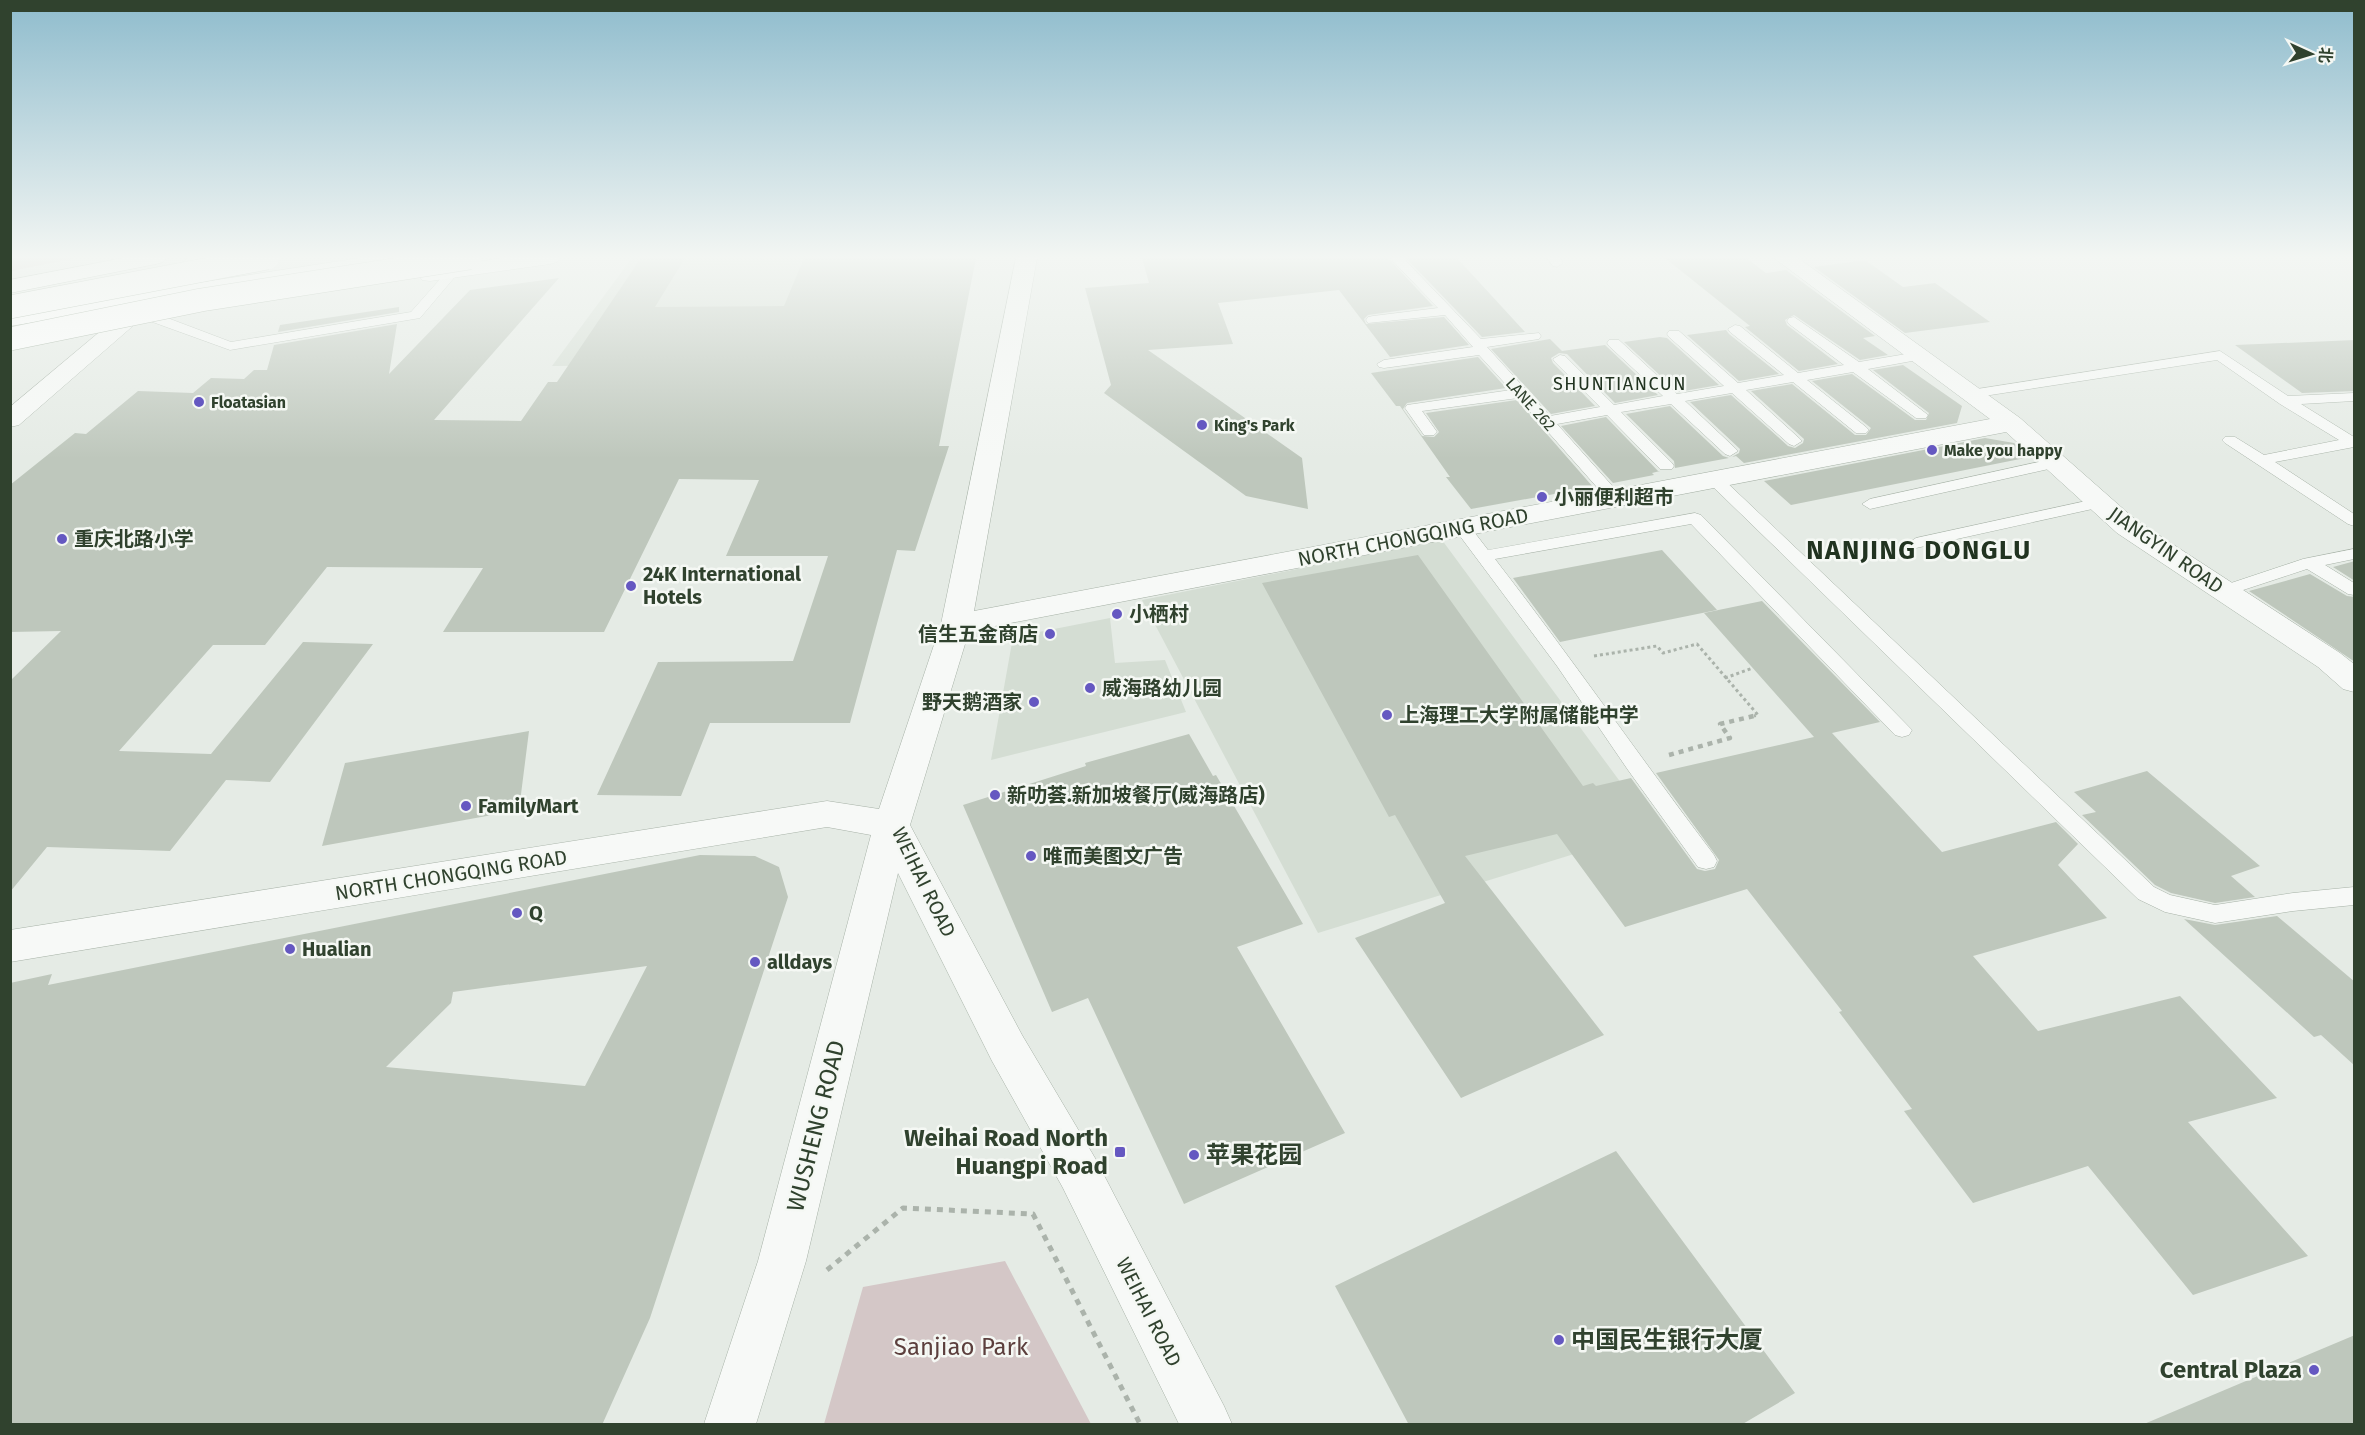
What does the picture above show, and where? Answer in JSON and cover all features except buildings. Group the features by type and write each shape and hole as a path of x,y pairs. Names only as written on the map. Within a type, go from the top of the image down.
{"main road":[{"path":"10,341 85,325"},
{"path":"10,341 101,325"}],"street":[{"path":"10,420 132,325"},
{"name":"WEIHAI ROAD","path":"1014,325 956,624 892,825 1007,1048 1079,1173 1206,1425"},
{"name":"JIANGYIN ROAD","path":"1876,325 2011,423 2095,493 2127,526 2329,660 2355,681"},
{"name":"NORTH CHONGQING ROAD","path":"956,624 2011,423"},
{"name":"NORTH CHONGQING ROAD","path":"10,946 826,814 892,825"},
{"name":"WUSHENG ROAD","path":"730,1425 782,1261 892,825"}],"lane":[{"path":"163,325 230,346 356,325"},
{"name":"LANE 262","path":"1460,325 1616,499"},
{"path":"1799,325 1922,415"},
{"path":"1735,329 1860,430"},
{"path":"1674,334 1794,441"},
{"path":"1384,364 1534,336"},
{"path":"1614,343 1672,399 1731,451"},
{"path":"1971,394 2220,355 2285,401 2353,442"},
{"path":"1547,421 1918,356"},
{"path":"1560,359 1666,466"},
{"path":"1429,432 1412,408 1521,393"},
{"path":"2285,401 2355,397"},
{"path":"2230,440 2355,521"},
{"path":"2261,460 2353,442"},
{"path":"1870,504 2057,463"},
{"path":"1715,480 2146,893 2164,903 2215,914 2293,902 2355,896"},
{"path":"1916,543 2095,493"},
{"path":"1483,556 1695,518 1902,730"},
{"path":"1462,528 1564,662 1635,765 1706,861"},
{"path":"2225,591 2309,563 2355,554"},
{"path":"2309,563 2355,590"}],"path":[{"path":"1564,662 1657,645 1663,653 1697,644 1758,715 1720,724 1730,738 1635,765"},
{"path":"1725,678 1753,668"},
{"path":"819,1276 903,1208 1033,1214 1140,1425"}],"shaded area":[{"path":"582,325 771,325 711,365 552,366"},
{"name":"上海理工大学附属储能中学","path":"1442,540 1655,829 1318,933 1142,600"},
{"name":"威海路幼儿园","path":"1110,618 1115,663 1165,660 1186,712 991,760 1013,637"}],"green space":[{"name":"Sanjiao Park","path":"1005,1261 1091,1424 824,1424 863,1287"}],"place":[{"name":"Floatasian","path":"199,402"},
{"name":"King's Park","path":"1202,425"},
{"name":"Make you happy","path":"1932,450"},
{"name":"小丽便利超市","path":"1542,497"},
{"name":"重庆北路小学","path":"62,539"},
{"name":"24K International Hotels","path":"631,586"},
{"name":"小栖村","path":"1117,614"},
{"name":"信生五金商店","path":"1050,634"},
{"name":"威海路幼儿园","path":"1090,688"},
{"name":"野天鹅酒家","path":"1034,702"},
{"name":"上海理工大学附属储能中学","path":"1387,715"},
{"name":"新叻荟.新加坡餐厅(威海路店)","path":"995,795"},
{"name":"FamilyMart","path":"466,806"},
{"name":"唯而美图文广告","path":"1031,856"},
{"name":"Q","path":"517,913"},
{"name":"Hualian","path":"290,949"},
{"name":"alldays","path":"755,962"},
{"name":"Weihai Road North Huangpi Road","path":"1120,1152"},
{"name":"苹果花园","path":"1194,1155"},
{"name":"中国民生银行大厦","path":"1559,1340"},
{"name":"Central Plaza","path":"2314,1370"}],"district":[{"name":"SHUNTIANCUN","path":"1620,384"},
{"name":"NANJING DONGLU","path":"1919,550"}]}
